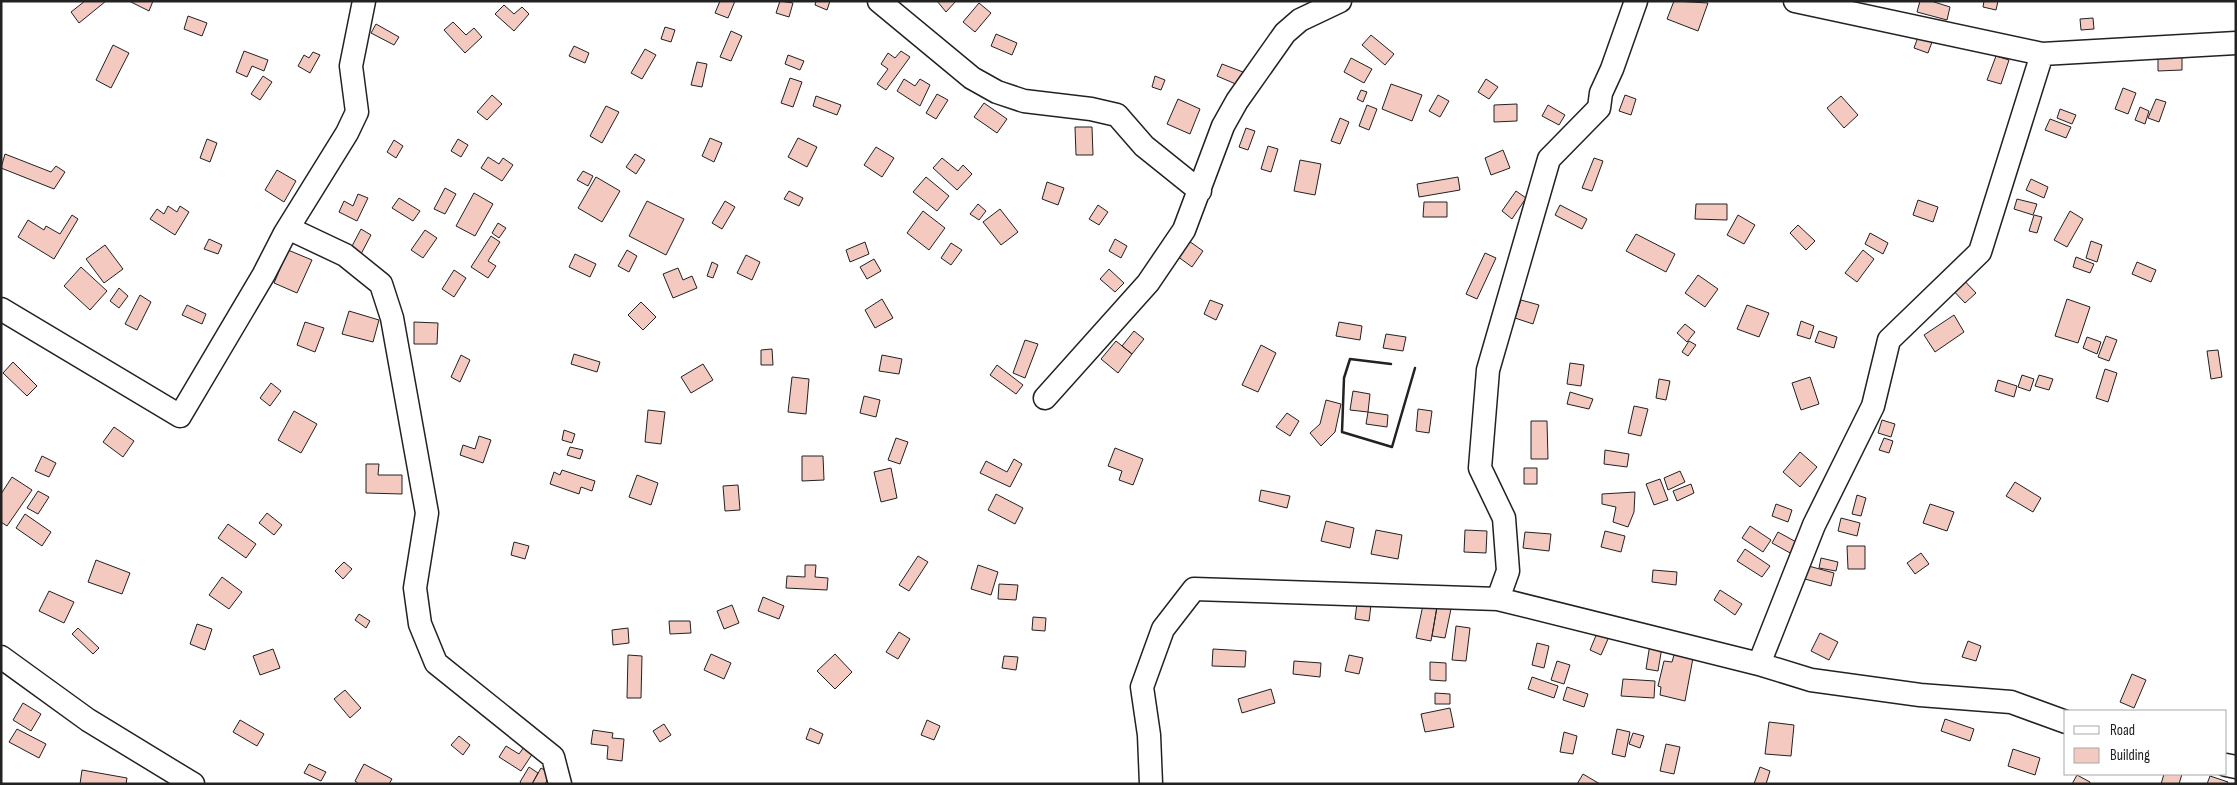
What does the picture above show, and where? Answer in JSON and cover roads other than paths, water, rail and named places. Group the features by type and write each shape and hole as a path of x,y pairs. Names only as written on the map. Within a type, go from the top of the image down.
{"street":[{"path":"1,309 180,416 357,112 351,66 364,1"},
{"path":"879,1 972,78 996,92 1024,101 1091,109 1117,115 1144,146 1200,191"},
{"path":"1045,398 1148,283 1184,230 1228,118 1237,101 1284,33 1300,20 1340,1"},
{"path":"1498,598 1508,571 1504,518 1480,468 1488,370 1549,159 1599,108 1601,94 1636,1"},
{"path":"1795,1 2042,54 2236,43"},
{"path":"1759,664 1814,525 1873,406 1890,340 1980,252 2042,54"},
{"path":"290,228 345,256 381,284 392,318 419,476 428,513 415,588 420,624 436,663 553,757 560,784"},
{"path":"1151,784 1149,735 1142,687 1163,629 1194,589 1498,598 1759,664 1810,680 1920,695 2011,702 2064,721"},
{"path":"1,657 88,720 193,784"}]}
